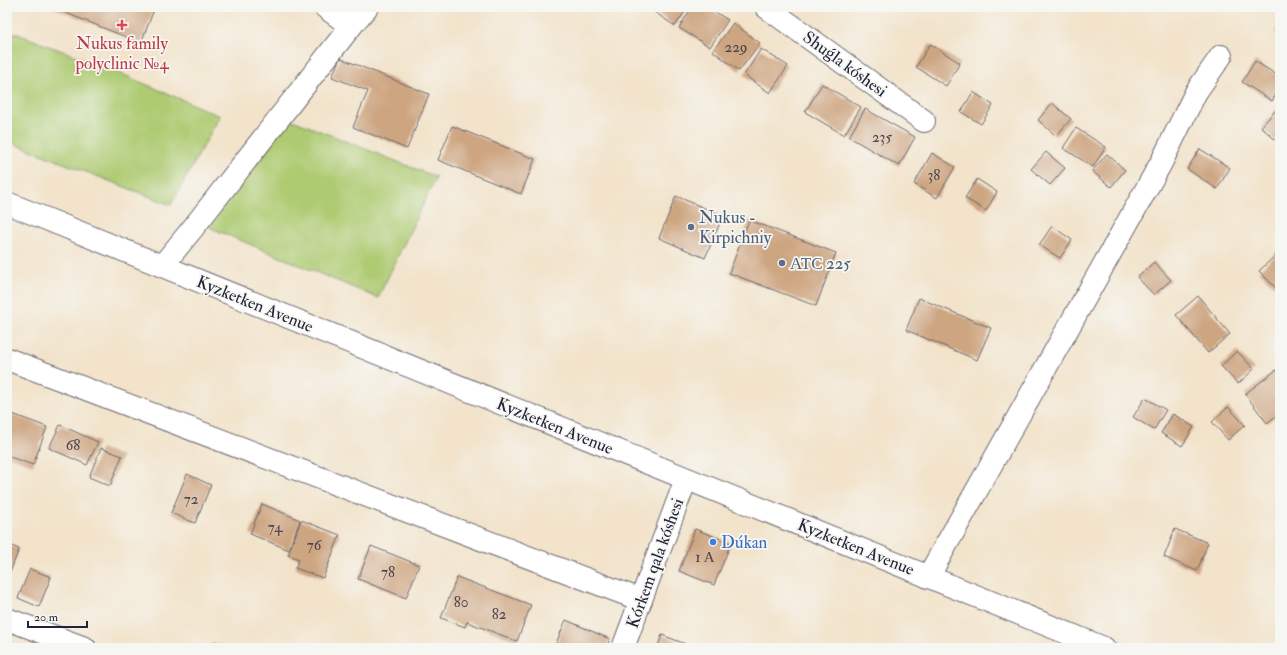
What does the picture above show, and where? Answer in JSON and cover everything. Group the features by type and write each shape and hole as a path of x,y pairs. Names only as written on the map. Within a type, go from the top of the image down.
{"street":[{"path":"325,7 351,26"},
{"path":"162,266 367,7"},
{"name":"Shuǵla kóshesi","path":"766,7 924,120"},
{"path":"928,577 1161,163 1196,92 1221,56"},
{"name":"Kyzketken Avenue","path":"7,203 1104,648"},
{"path":"7,359 641,600"},
{"name":"Kórkem qala kóshesi","path":"623,648 686,479"},
{"path":"7,619 85,648"}],"green space":[{"path":"7,30 110,69 220,116 171,205 7,141"},
{"path":"290,119 436,177 378,298 211,228 208,220"}],"building":[{"name":"Nukus family polyclinic №4","path":"51,7 155,7 141,43"},
{"path":"655,7 688,7 675,26 653,11"},
{"path":"692,7 707,7 728,20 710,47 679,28"},
{"path":"733,23 760,43 739,71 713,51"},
{"path":"1280,23 1280,35 1275,32"},
{"path":"930,44 960,63 946,86 916,67"},
{"path":"761,49 788,66 770,93 744,75"},
{"path":"340,58 429,94 407,149 353,127 368,91 332,77"},
{"path":"1255,61 1280,77 1280,89 1272,101 1242,82"},
{"path":"822,84 861,107 844,135 805,112"},
{"path":"973,92 993,105 981,124 961,112"},
{"path":"1052,103 1071,119 1056,136 1038,120"},
{"path":"1280,105 1280,144 1261,127"},
{"path":"865,109 915,137 899,166 849,137"},
{"path":"452,126 535,159 521,194 438,160"},
{"path":"1076,128 1106,147 1093,167 1063,148"},
{"path":"1200,149 1230,168 1217,189 1187,169"},
{"path":"1046,152 1065,168 1050,185 1031,169"},
{"path":"932,153 955,167 937,198 914,184"},
{"path":"1107,154 1125,170 1111,187 1092,171"},
{"path":"977,179 997,192 986,211 965,198"},
{"name":"Nukus - Kirpichniy","path":"676,196 723,216 705,258 659,238"},
{"name":"АТС 225","path":"749,220 836,253 816,306 729,273"},
{"path":"1052,226 1072,240 1060,258 1039,245"},
{"path":"1280,251 1280,285 1276,288 1259,271"},
{"path":"1154,262 1171,280 1154,295 1137,277"},
{"path":"1198,296 1230,334 1208,353 1176,315"},
{"path":"919,298 991,328 977,360 906,330"},
{"path":"1237,351 1254,369 1238,384 1221,366"},
{"path":"1276,370 1280,375 1280,413 1267,423 1245,394"},
{"path":"1145,398 1166,410 1154,430 1133,417"},
{"path":"1228,407 1245,425 1228,440 1212,422"},
{"path":"7,412 47,427 33,465 7,456"},
{"path":"1173,414 1194,427 1182,446 1161,433"},
{"path":"60,425 98,442 87,465 49,448"},
{"path":"101,448 122,456 110,486 89,477"},
{"path":"187,474 211,485 195,523 171,513"},
{"path":"262,504 300,520 289,550 250,534"},
{"path":"301,520 340,535 323,578 295,568 299,559 288,555"},
{"path":"695,529 731,543 714,585 679,571"},
{"path":"1175,529 1208,543 1197,571 1164,557"},
{"path":"7,544 19,549 8,578 7,577"},
{"path":"371,546 419,565 406,598 358,579"},
{"path":"30,569 51,577 39,607 18,598"},
{"path":"457,577 531,605 517,641 467,622 465,627 441,618"},
{"path":"566,620 610,639 606,648 554,648"},
{"path":"662,635 696,648 657,648"},
{"path":"213,642 228,648 211,648"}],"place":[{"name":"Nukus family polyclinic №4","path":"122,25"},
{"name":"Nukus - Kirpichniy","path":"691,227"},
{"name":"АТС 225","path":"782,263"},
{"name":"Dúkan","path":"713,542"}]}
